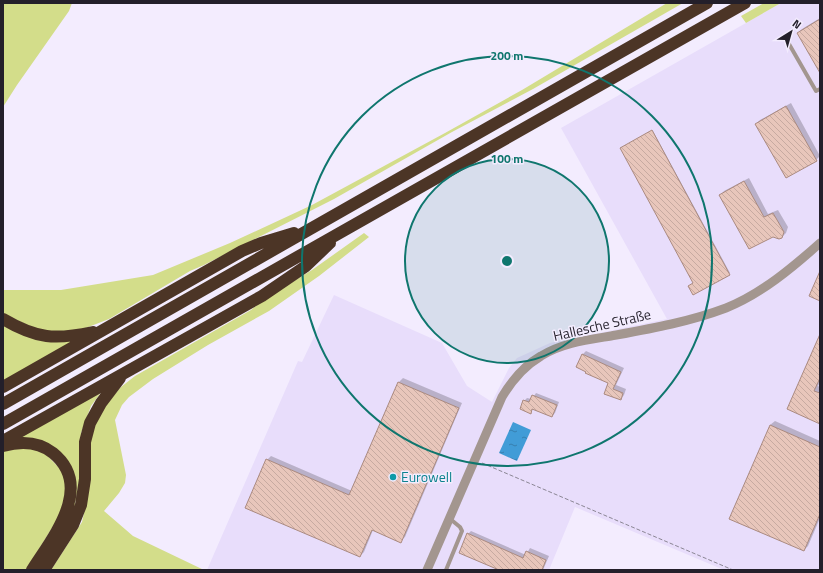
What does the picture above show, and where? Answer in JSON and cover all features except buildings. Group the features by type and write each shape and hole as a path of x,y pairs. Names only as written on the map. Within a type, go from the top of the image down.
{"highway":[{"path":"3,404 707,3"},
{"path":"3,424 745,3"},
{"path":"3,387 242,251 261,243 316,226"},
{"path":"3,441 262,296 292,277 306,266 342,231"},
{"path":"3,318 40,336 70,337 102,331"},
{"path":"44,570 73,525 82,504 85,479 86,442 90,423 101,403 123,374"},
{"path":"3,446 25,442 44,448 60,460 67,473 71,486 70,501 64,518 32,570"}],"street":[{"name":"Hallesche Straße","path":"427,570 506,390 524,368 541,356 564,345 684,321 727,308 753,294 781,276 820,243"}],"lane":[{"path":"789,44 816,91 820,89"},
{"path":"446,570 462,531 460,527 449,518"}],"path":[{"path":"474,460 733,570"}],"shaded area":[{"path":"781,3 820,3 820,570 724,570 575,507 549,570 207,570 298,361 302,362 334,295 442,343 467,386 492,402 509,368 517,358 550,343 667,319 561,128"}],"green space":[{"path":"3,3 72,3 69,11 3,107"},
{"path":"667,3 683,3 533,89 452,132 334,199 190,271 109,319 78,331 41,331 3,314 3,290 61,290 153,275 230,243 312,205 522,90"},
{"path":"764,3 781,3 746,23 741,16"},
{"path":"364,233 369,237 319,276 269,311 208,345 153,379 129,397 122,405 115,420 126,475 125,483 104,511 133,536 204,570 51,570 82,522 88,495 89,451 92,431 100,411 121,387 135,376 251,310 263,300 312,270"},
{"path":"3,323 80,340 3,383"},
{"path":"102,391 91,406 81,433 79,482 74,510 63,527 70,468 17,438"},
{"path":"14,446 43,451 63,472 67,486 60,515 26,570 3,570 3,449"}],"water":[{"path":"513,422 531,430 517,461 499,453"}],"place":[{"name":"Eurowell","path":"393,477"}]}
